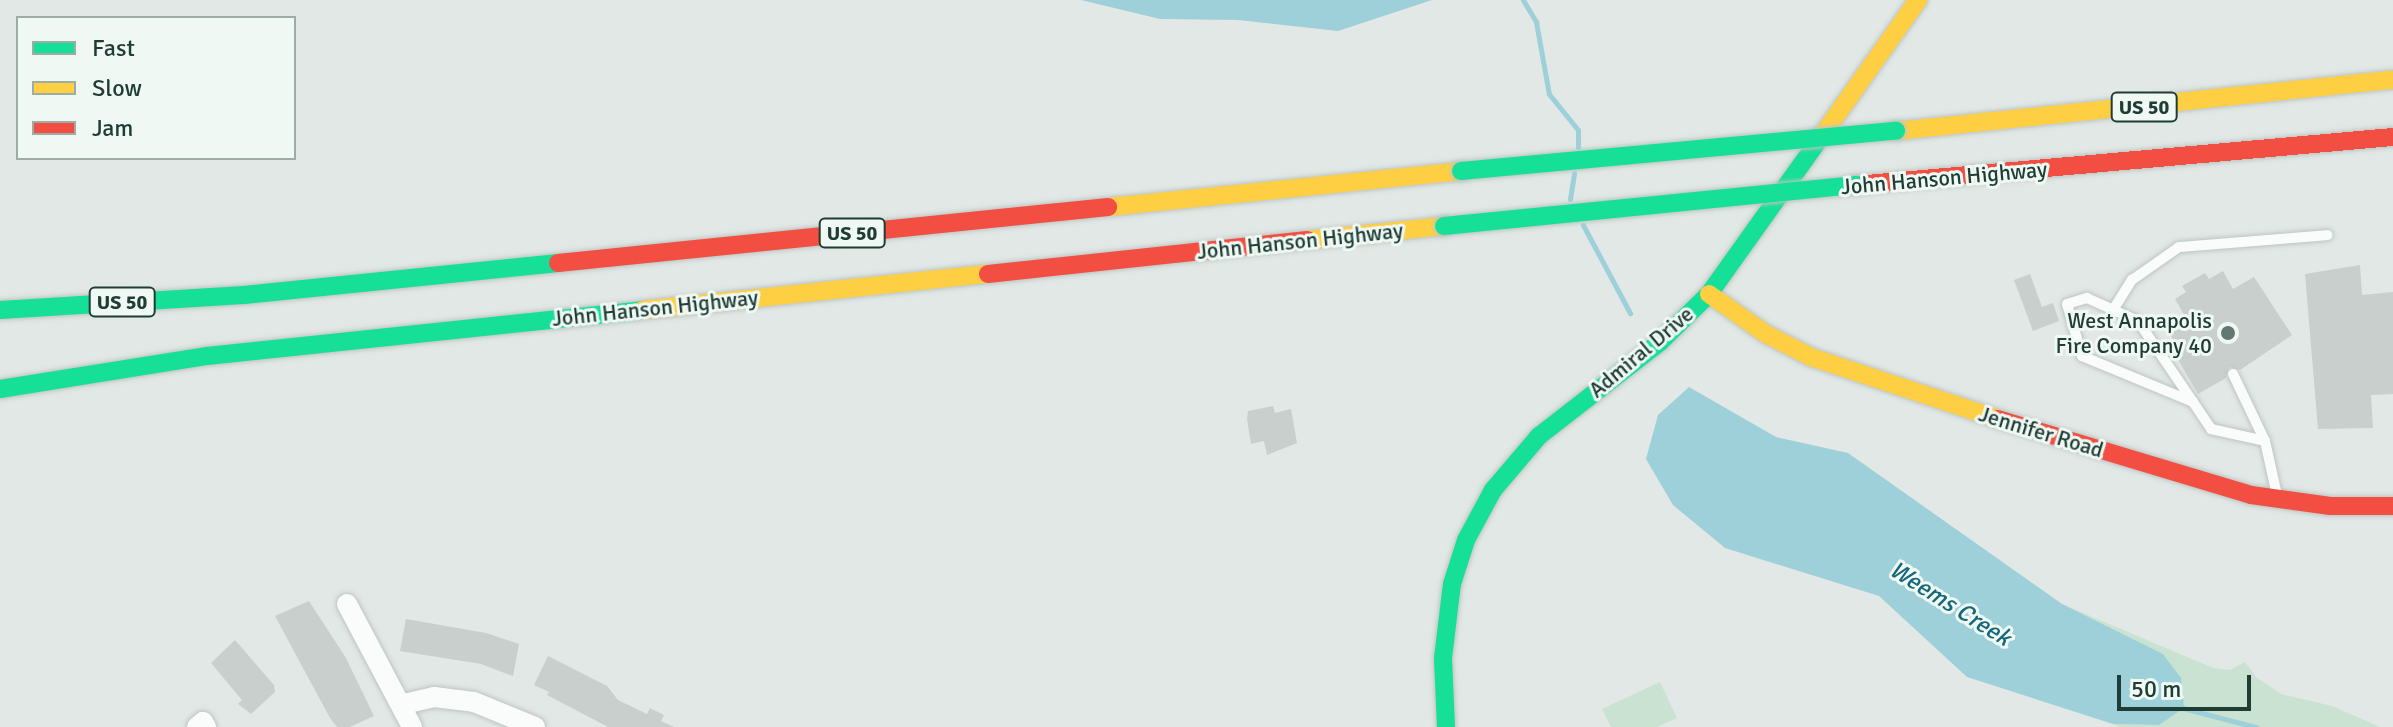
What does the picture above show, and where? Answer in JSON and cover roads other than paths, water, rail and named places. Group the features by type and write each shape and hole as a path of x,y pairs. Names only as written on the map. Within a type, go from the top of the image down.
{"main road":[{"name":"Admiral Drive","path":"1446,727 1447,608 1459,558 1484,505 1539,436 1643,356 1709,294 1870,74 1918,0"},
{"name":"US 50","path":"0,310 244,295 2393,80"},
{"name":"John Hanson Highway","path":"207,356 1444,226 1856,185 2388,138"},
{"name":"Jennifer Road","path":"1709,294 1766,334 1840,368 2278,501 2393,506"},
{"path":"0,296 244,295"},
{"path":"32,364 207,356"},
{"path":"0,389 207,356"}],"street":[{"path":"347,604 404,704 412,727"},
{"path":"404,704 434,697 474,702 535,727"},
{"path":"197,727 203,722 206,727"}],"lane":[{"path":"2113,310 2132,280 2179,247 2328,235"},
{"path":"2193,402 2082,356 2067,304 2087,298 2138,321 2193,402 2211,429 2265,441"},
{"path":"2233,374 2265,441 2278,501"}],"water":[{"path":"1081,0 1432,0 1338,31 1238,20 1160,19"},
{"path":"1689,387 1776,437 1848,453 2062,604 2163,654 2181,678 2184,708 2159,725 2113,724 1967,677 1879,596 1725,548 1673,505 1646,459 1658,415"}],"waterway":[{"name":"Weems Creek","path":"1523,0 1536,22 1549,94 1578,130 1578,147"},
{"name":"Weems Creek","path":"1570,199 1574,173"},
{"name":"Weems Creek","path":"1583,225 1630,313"},
{"name":"Weems Creek","path":"2179,707 2256,727"}],"place":[{"name":"West Annapolis Fire Company 40","path":"2228,333"}]}
